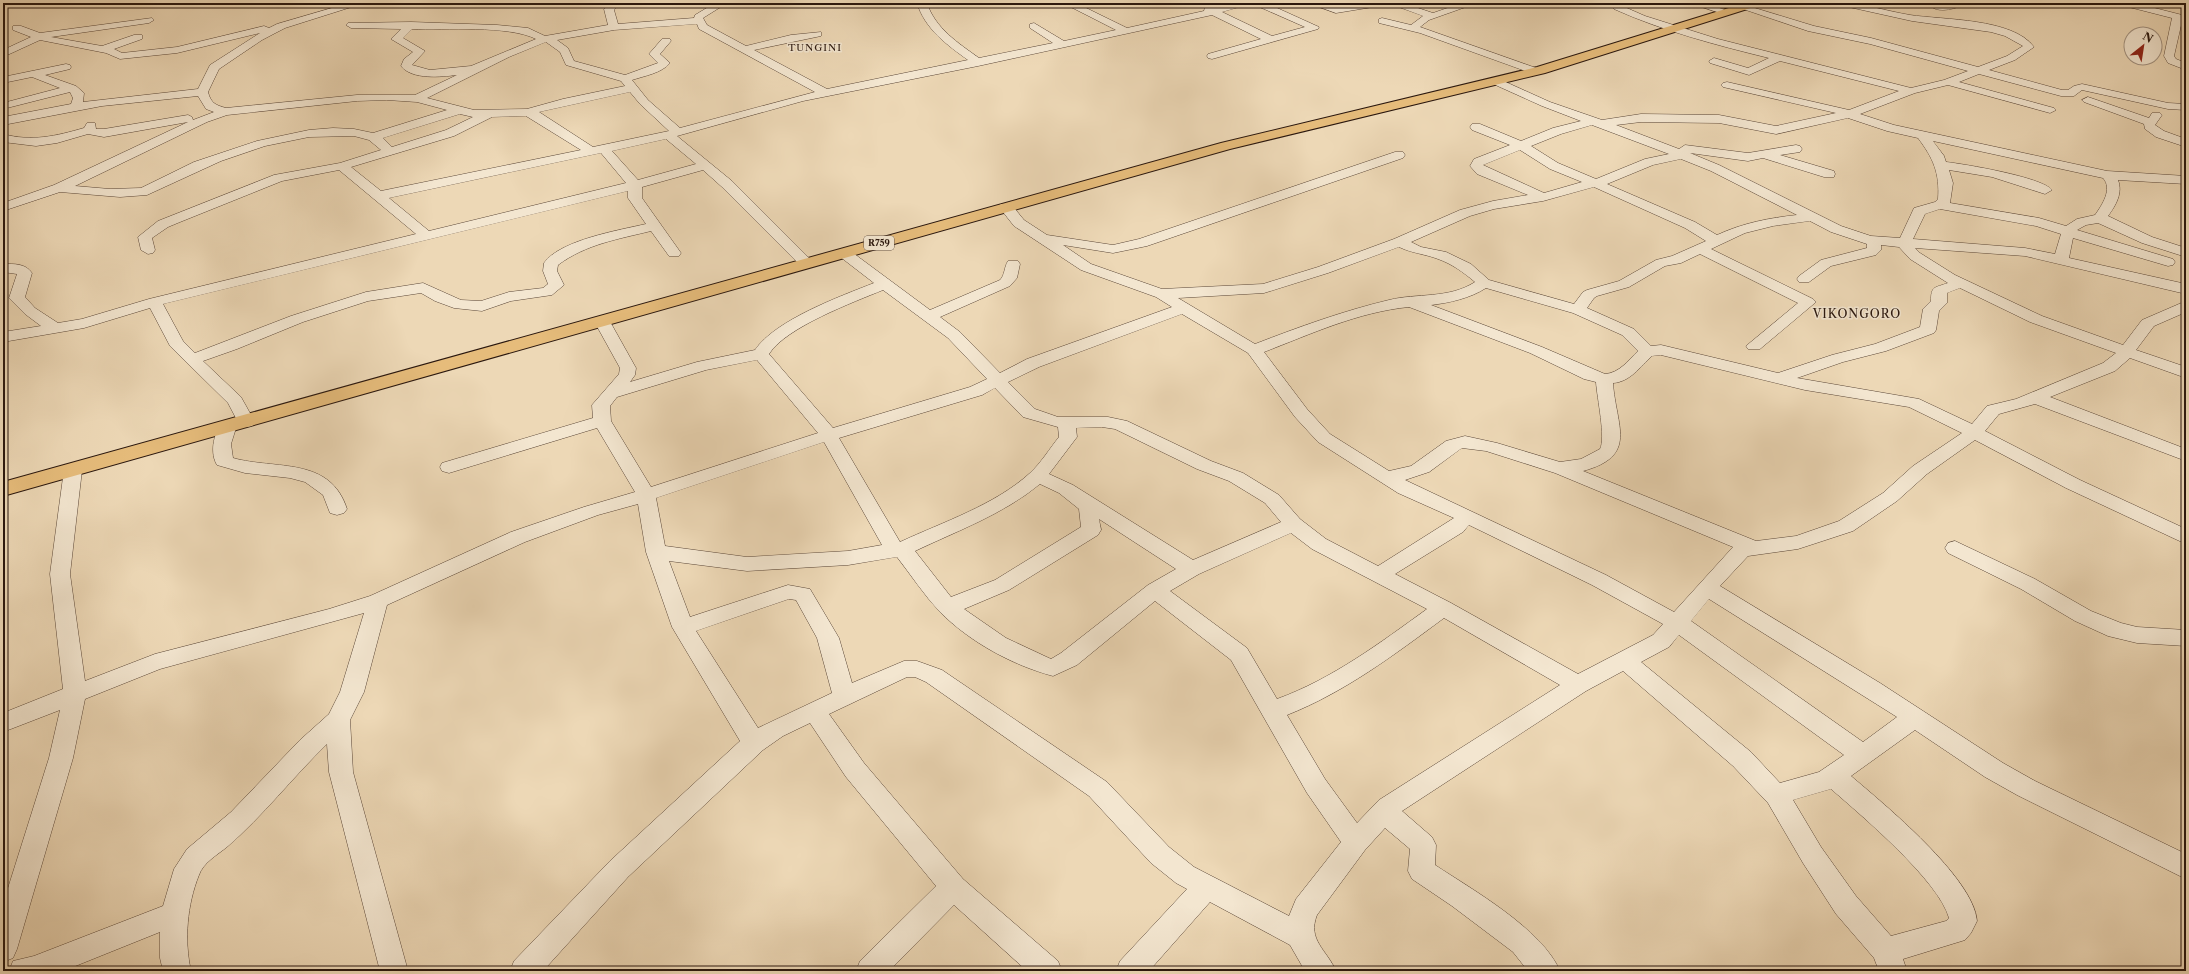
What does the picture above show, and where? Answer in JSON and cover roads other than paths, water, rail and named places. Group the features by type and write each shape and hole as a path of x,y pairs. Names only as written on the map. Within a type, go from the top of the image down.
{"main road":[{"name":"R759","path":"3,489 227,428 1226,146 1535,71 1726,12 1751,7"}],"street":[{"path":"43,25 12,28 49,40 104,49 120,56 201,45 281,26 359,3"},
{"path":"614,27 609,9 616,3"},
{"path":"699,21 699,16 722,3"},
{"path":"922,3 929,20 954,45 978,63"},
{"path":"1068,3 1126,31"},
{"path":"378,196 673,134 826,93 978,63 1249,3"},
{"path":"1212,56 1314,27 1258,3"},
{"path":"1313,3 1336,10 1379,3"},
{"path":"1394,3 1434,16"},
{"path":"1413,28 1421,20 1472,3"},
{"path":"1695,3 1726,12"},
{"path":"1543,197 1482,171 1476,166 1478,162 1557,131 1596,122 1641,118 1719,119 1732,120 1776,130 1849,114 1911,91 1948,82 2011,58 2029,47 2018,36 1992,29 1912,18 1843,3"},
{"path":"1937,7 1953,6 1960,3"},
{"path":"2124,3 2178,14 2169,56 2176,63 2186,67"},
{"path":"1200,6 1270,39"},
{"path":"1617,7 1675,29 1778,58 1816,66 1911,91"},
{"path":"1751,7 1772,9 1806,17"},
{"path":"1751,7 1812,29 1880,43 2108,106 2150,122"},
{"path":"3,54 40,36 149,20"},
{"path":"417,100 478,68 546,38 614,27 699,21 707,29 747,48 790,74 826,93"},
{"path":"1382,21 1413,28 1535,71"},
{"path":"350,25 411,25 520,30 546,38 564,50 570,63 625,79 689,151 704,166 727,184 807,264"},
{"path":"411,25 396,39 420,51 408,61 406,66 408,68 424,72 457,72 478,68"},
{"path":"222,112 210,108 205,101 202,92 214,67 258,38 281,26"},
{"path":"1034,26 1062,44"},
{"path":"747,48 817,34"},
{"path":"3,80 33,74 61,60 81,45 126,35"},
{"path":"104,49 138,37"},
{"path":"625,79 660,67 665,63 654,54 666,41"},
{"path":"1863,51 1880,43"},
{"path":"1714,61 1749,72 1778,58"},
{"path":"1816,66 1874,72"},
{"path":"33,74 72,88 78,93 79,98 76,106"},
{"path":"1494,81 1537,101 1656,144 1758,188 1836,229 1874,242 2025,252 2182,287"},
{"path":"1948,82 2050,110"},
{"path":"1727,85 1849,114 1886,126 2005,154 2107,174 2186,180"},
{"path":"2061,93 2070,94 2082,87 2163,105 2186,106"},
{"path":"3,106 72,88"},
{"path":"3,138 28,144 47,142 90,128 94,133 104,133 176,122 222,112 357,98 387,97 417,100 457,111 488,114 527,112 563,102 634,88"},
{"path":"3,121 76,106 130,100 155,95 202,92"},
{"path":"2163,105 2150,122 2149,126 2160,134 2186,143"},
{"path":"373,138 457,111"},
{"path":"3,207 59,188 222,112"},
{"path":"527,112 597,150 636,185"},
{"path":"148,250 145,237 169,221 279,178 342,166 389,150 450,133 488,114"},
{"path":"1476,127 1521,145 1554,166 1594,182 1690,225 1716,241"},
{"path":"59,188 142,192 199,165 282,138 343,131 373,138 389,150"},
{"path":"1921,134 1938,156 1942,166 1946,183 1945,200 1940,205"},
{"path":"1656,144 1748,157 1796,149"},
{"path":"1039,237 1071,243 1114,248 1142,243 1399,155"},
{"path":"1161,294 1264,288 1323,270 1400,242 1465,213 1493,205 1543,197 1594,182 1610,179 1649,162 1681,155"},
{"path":"1765,155 1829,174"},
{"path":"342,166 426,235"},
{"path":"3,337 84,322 154,302 636,185 704,166"},
{"path":"1942,166 1970,168 2000,174 2045,190"},
{"path":"2101,218 2109,205 2112,196 2113,186 2110,177 2107,174"},
{"path":"636,185 635,198 674,253"},
{"path":"1904,244 1919,211 1940,205 2028,219 2168,262"},
{"path":"1006,207 1019,223 1086,266 1161,294 1183,308 1221,328 1254,350 1301,413 1324,438 1406,489 1467,516 1599,580 1676,622 1863,755"},
{"path":"1578,310 1592,293 1624,284 1662,263 1674,261 1700,250 1740,230 1772,222 1811,217"},
{"path":"2060,259 2068,231 2073,225 2084,220 2101,218 2147,240 2186,252"},
{"path":"192,359 334,306 366,297 413,288 422,288 440,298 470,306 482,306 509,297 547,292 556,285 550,271 551,263 558,257 581,245 655,226"},
{"path":"1400,242 1417,250 1441,256 1466,267 1484,283 1578,310 1628,332 1648,351"},
{"path":"1804,280 1826,263 1871,252 1874,250 1874,242"},
{"path":"1904,244 1920,259 1960,283 2036,319 2126,353 2186,373"},
{"path":"1700,250 1808,302 1754,346"},
{"path":"844,253 954,335 1029,413 1042,419 1066,423 1109,422 1121,425 1204,465 1236,477 1272,499 1293,524 1319,544 1444,608 1578,685"},
{"path":"929,316 1005,283 1010,278 1013,264"},
{"path":"3,268 20,269 25,273 17,298 30,312 55,328"},
{"path":"1254,350 1344,316 1391,304 1442,299 1473,290 1484,283"},
{"path":"1778,379 1838,358 1880,348 1928,330 1930,309 1938,303 1939,291 1960,283"},
{"path":"884,284 779,333 762,347 761,354 829,435 899,550 948,607 982,633 1041,666 1053,668 1069,659 1155,590 1192,569 1293,524"},
{"path":"154,302 176,343 235,401 246,422"},
{"path":"1413,302 1485,332 1536,350 1604,380 1616,378 1625,373 1648,351 1661,350 1687,355 1778,379 1827,390 1913,403 1938,414 2072,484 2186,536"},
{"path":"1322,971 1304,947 1300,936 1300,923 1306,908 1356,842 1384,810 1578,685 1661,641 1676,622 1737,554 1753,548 1798,542 1846,526 1890,498 1920,470 1974,433 1994,410 2036,398 2109,367 2126,353 2148,323 2186,306"},
{"path":"3,723 155,662 332,616 378,601 518,538 591,510 646,495 829,435 976,391 1033,363 1183,308"},
{"path":"602,321 628,368 627,375 601,405 602,421 646,495 656,552 683,627 754,743"},
{"path":"612,393 703,366 761,354"},
{"path":"1558,468 1568,469 1583,466 1603,458 1611,447 1613,428 1607,410 1604,380"},
{"path":"2036,398 2186,455"},
{"path":"450,467 602,421"},
{"path":"656,552 747,564 848,558 899,550 990,508 1021,490 1038,476 1068,437 1066,423"},
{"path":"227,428 222,444 224,461 245,467 288,471 307,477 324,485 332,493 336,509"},
{"path":"1386,477 1400,476 1421,469 1458,442 1466,441 1484,445 1558,468 1753,548"},
{"path":"3,949 61,758 74,694 60,574 73,470"},
{"path":"1038,476 1066,489 1192,569"},
{"path":"948,607 1002,585 1091,530 1088,507 1066,489"},
{"path":"1379,575 1456,527 1467,516"},
{"path":"1955,548 2005,572 2083,616 2116,630 2137,635 2186,638"},
{"path":"1706,588 1820,656 1994,770 2026,788 2186,867"},
{"path":"1155,590 1239,654 1316,786 1356,842"},
{"path":"683,627 788,592 803,594 828,638 844,696"},
{"path":"177,971 174,958 174,914 187,869 196,857 240,820 309,747 338,720 352,692 378,601"},
{"path":"1271,711 1300,700 1369,662 1444,608"},
{"path":"1625,661 1693,716 1742,759 1777,796 1812,855 1838,893 1889,961 1955,931 1962,922 1963,914 1948,889 1905,840 1833,776"},
{"path":"524,971 619,869 754,743 775,729 904,669 917,669 934,676 1098,789 1160,855 1185,875 1300,936"},
{"path":"814,710 855,770 953,887 1048,971"},
{"path":"1777,796 1794,788 1826,781 1915,717"},
{"path":"338,720 341,772 394,971"},
{"path":"1384,810 1423,845 1421,871 1462,897 1523,943 1546,971"},
{"path":"870,971 953,887"},
{"path":"1130,971 1206,887"},
{"path":"23,971 126,934 174,914"}],"district":[{"name":"TUNGINI","path":"815,47"},
{"name":"VIKONGORO","path":"1857,314"}]}
